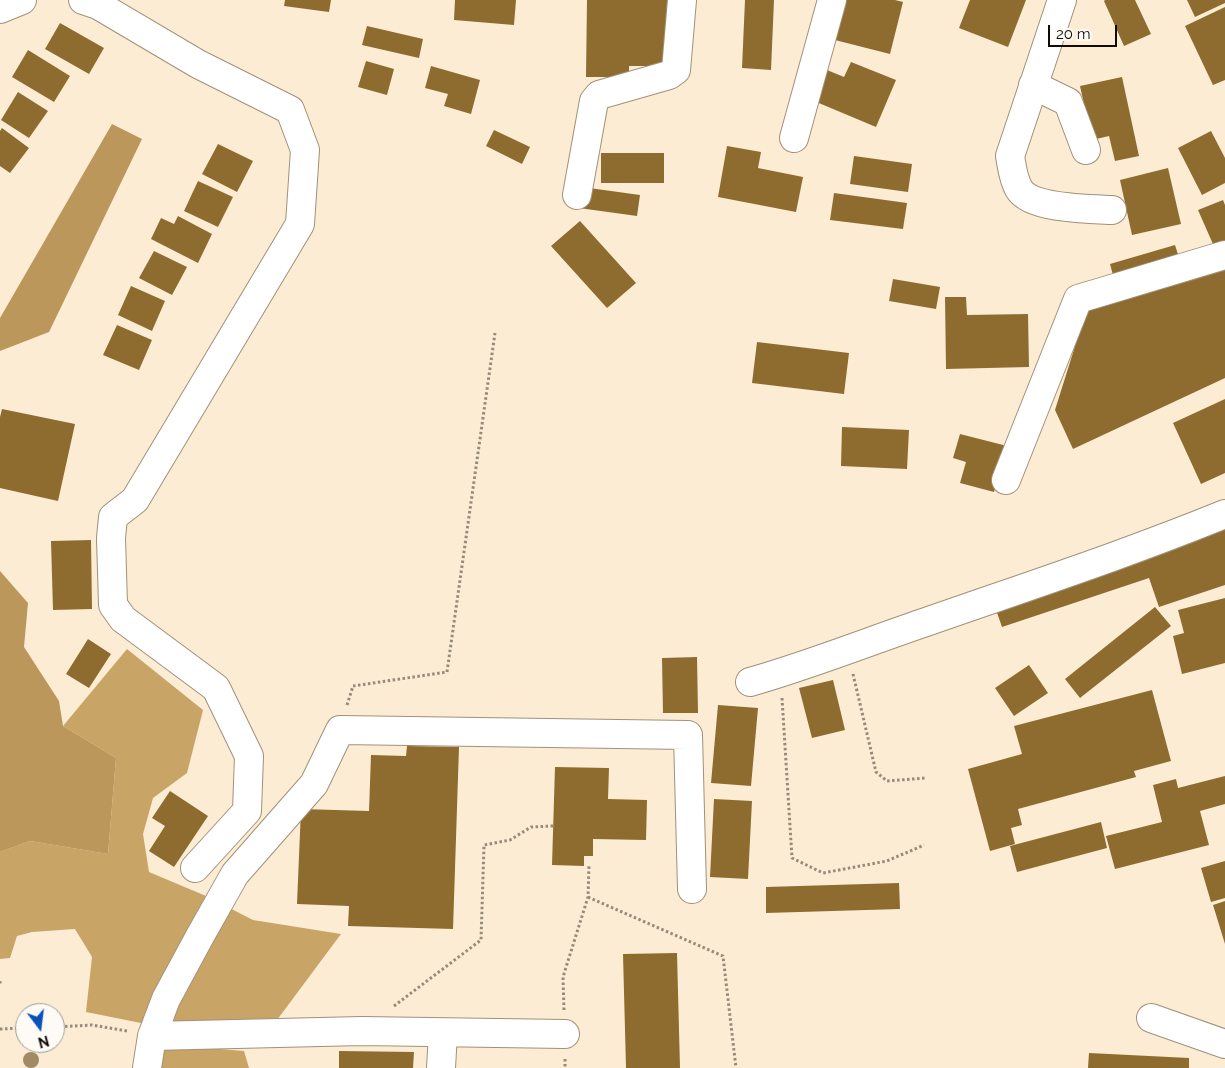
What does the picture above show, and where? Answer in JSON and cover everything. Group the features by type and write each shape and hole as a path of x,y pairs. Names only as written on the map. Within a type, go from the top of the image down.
{"street":[{"path":"0,9 22,0"},
{"path":"83,0 98,5 198,64 290,110 305,150 300,224 135,500 113,517 111,538 113,605 123,619 216,688 249,756 247,811 195,868"},
{"path":"577,195 594,101 599,95 669,75 676,70 682,0"},
{"path":"794,138 832,0"},
{"path":"1062,0 1010,156 1014,176 1020,191 1036,200 1058,207 1112,210"},
{"path":"1033,85 1068,102 1086,150"},
{"path":"1006,480 1078,299 1225,255"},
{"path":"750,682 781,673 1150,544 1225,514"},
{"path":"147,1068 152,1036 166,999 235,874 314,784 340,730 688,735 692,889"},
{"path":"1151,1018 1225,1044"},
{"path":"152,1036 362,1031 565,1034"},
{"path":"441,1068 443,1033"}],"path":[{"path":"340,730 353,686 446,672 495,333"},
{"path":"848,648 876,772 887,781 926,778"},
{"path":"781,673 792,858 823,873 887,861 924,845"},
{"path":"394,1007 481,940 484,846 510,840 531,827 553,826"},
{"path":"565,1034 563,977 588,897 589,865"},
{"path":"588,897 723,956 736,1068"},
{"path":"0,981 0,986"},
{"path":"65,1026 92,1025 152,1036"},
{"path":"0,1029 15,1028"}],"shaded area":[{"path":"112,124 142,139 49,332 0,351 0,318"},
{"path":"0,571 28,603 24,647 59,701 63,726 116,758 108,854 30,841 0,852"},
{"path":"127,649 203,710 187,773 153,798 143,834 149,872 206,896 253,920 341,934 274,1024 141,1023 86,1012 92,957 75,929 32,932 17,936 10,958 0,959 0,852 30,841 108,854 116,758 63,726"},
{"path":"157,1044 244,1051 249,1068 153,1068"}],"building":[{"path":"285,0 331,0 329,12 284,6"},
{"path":"455,0 516,0 514,25 454,20"},
{"path":"587,0 667,0 666,66 629,66 629,77 586,77"},
{"path":"745,0 774,0 771,70 742,68"},
{"path":"841,0 895,0 903,2 890,54 831,39"},
{"path":"970,0 1026,0 1008,47 959,28"},
{"path":"1105,0 1135,0 1151,34 1124,46"},
{"path":"1187,0 1225,0 1225,3 1195,17"},
{"path":"1225,7 1225,80 1213,85 1185,26"},
{"path":"60,23 104,48 89,74 45,49"},
{"path":"367,26 423,39 419,58 362,45"},
{"path":"28,50 70,76 54,102 12,77"},
{"path":"366,61 394,69 387,95 358,87"},
{"path":"851,62 896,80 876,127 814,101 827,70 844,77"},
{"path":"431,66 480,80 471,114 444,106 448,94 425,88"},
{"path":"1122,77 1139,156 1115,161 1109,136 1092,140 1080,86"},
{"path":"18,92 48,111 29,138 1,120"},
{"path":"2,128 29,148 10,173 0,166 0,131"},
{"path":"494,130 530,147 522,164 486,146"},
{"path":"1211,131 1225,158 1225,183 1202,195 1178,148"},
{"path":"218,144 253,161 237,192 202,174"},
{"path":"727,146 761,152 758,168 803,177 796,212 718,197"},
{"path":"601,153 664,153 664,183 601,183"},
{"path":"854,156 912,164 908,192 850,184"},
{"path":"1168,168 1181,224 1132,235 1120,180"},
{"path":"198,181 233,197 218,227 184,211"},
{"path":"582,187 640,195 637,216 579,208"},
{"path":"834,193 907,203 903,229 830,220"},
{"path":"1223,200 1225,205 1225,247 1216,251 1198,210"},
{"path":"178,216 212,234 198,263 151,239 161,218 174,224"},
{"path":"580,221 636,283 607,308 551,246"},
{"path":"1175,245 1182,267 1116,286 1110,264"},
{"path":"154,251 187,267 172,295 139,278"},
{"path":"1225,263 1225,378 1073,449 1055,410 1087,308"},
{"path":"893,279 940,287 936,309 889,301"},
{"path":"131,286 165,301 152,331 118,315"},
{"path":"945,297 966,297 967,315 1028,314 1029,367 946,369"},
{"path":"117,325 152,340 139,370 103,355"},
{"path":"757,342 849,353 844,394 752,383"},
{"path":"1225,399 1225,473 1201,484 1173,423"},
{"path":"2,409 75,424 58,501 0,488 0,417"},
{"path":"842,427 909,430 907,469 841,466"},
{"path":"960,434 1007,446 994,492 960,483 966,462 953,458"},
{"path":"1225,526 1225,585 1159,607 1149,578 1002,627 994,604"},
{"path":"91,540 92,609 53,610 51,541"},
{"path":"1225,598 1225,663 1182,674 1173,636 1184,633 1178,610"},
{"path":"1155,607 1171,626 1080,698 1065,679"},
{"path":"88,639 111,654 89,688 66,674"},
{"path":"697,657 698,713 663,713 662,658"},
{"path":"1029,665 1048,693 1014,716 995,688"},
{"path":"833,680 845,730 812,738 799,688"},
{"path":"1152,690 1171,761 1134,771 1136,777 1018,809 1022,825 1011,828 1015,844 990,851 968,769 1022,754 1014,726"},
{"path":"718,705 758,708 751,786 711,783"},
{"path":"407,746 459,747 453,929 348,926 349,906 297,904 301,809 369,811 371,755 406,756"},
{"path":"555,767 609,768 608,799 647,800 646,840 593,839 593,856 584,856 584,866 552,865"},
{"path":"1225,776 1225,804 1200,811 1209,845 1115,869 1106,836 1162,822 1153,785 1176,779 1178,788"},
{"path":"170,791 208,816 174,867 149,851 165,826 152,818"},
{"path":"714,799 752,801 748,879 710,877"},
{"path":"1101,822 1107,848 1017,872 1010,846"},
{"path":"1225,861 1225,898 1211,902 1201,868"},
{"path":"899,883 900,909 766,913 766,887"},
{"path":"1225,901 1225,944 1213,905"},
{"path":"677,953 680,1068 626,1068 623,954"},
{"path":"339,1051 414,1052 413,1068 339,1068"},
{"path":"1089,1053 1189,1058 1189,1068 1088,1068"}]}
